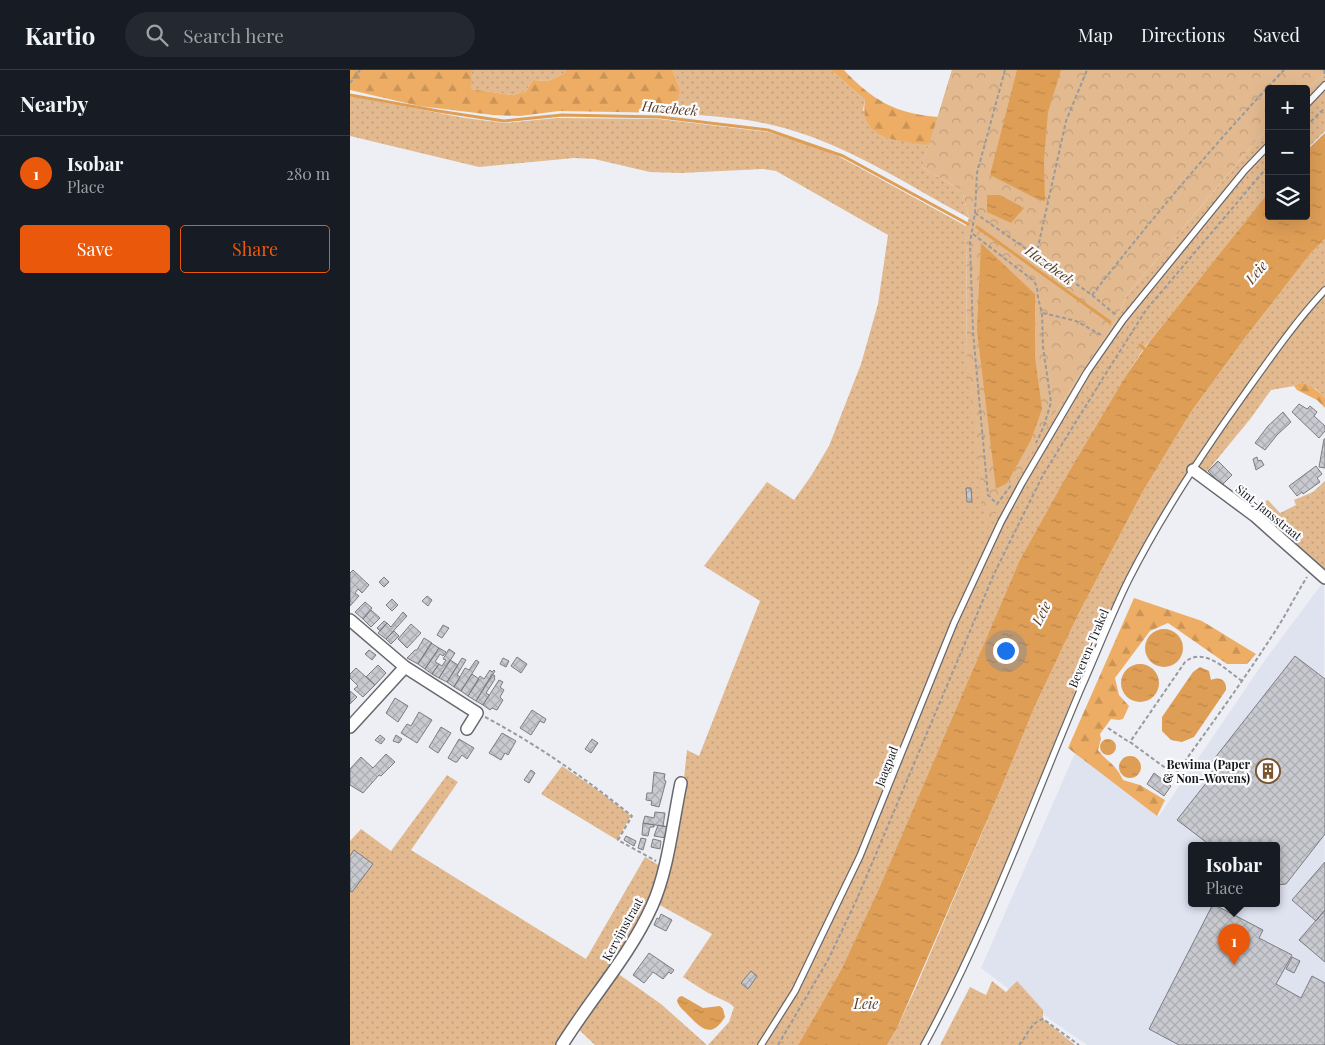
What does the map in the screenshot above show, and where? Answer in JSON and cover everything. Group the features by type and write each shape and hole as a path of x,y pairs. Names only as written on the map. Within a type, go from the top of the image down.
{"street":[{"name":"Sint-Jansstraat","path":"1193,470 1255,516 1325,578"},
{"path":"350,620 405,668 477,713 466,729"},
{"path":"350,727 405,668"},
{"name":"Kervijnstraat","path":"562,1045 612,975 639,932 653,904 664,866 681,783"}],"lane":[{"path":"1310,101 1325,85"},
{"name":"Jaagpad","path":"761,1045 795,991 860,856 954,623 1019,488 1082,380 1123,320 1245,170 1265,149"},
{"name":"Beveren-Trakel","path":"924,1045 978,938 1118,602 1156,531 1215,435 1263,367 1325,290"}],"path":[{"path":"350,83 360,70"},
{"path":"1005,70 977,173 973,234 970,243 973,332 988,495 997,504 1015,480"},
{"path":"1036,256 1066,121 1087,70"},
{"path":"1092,295 1151,220 1231,126 1284,70"},
{"path":"1324,70 1325,79"},
{"path":"1310,122 1325,108"},
{"path":"778,1045 828,960 857,899 994,574 1043,475 1146,310 1265,170"},
{"path":"975,213 1092,295 1123,320"},
{"path":"973,234 1034,281 1042,313 1043,347 1051,402 1044,426 1033,449"},
{"path":"1042,313 1076,321 1110,340"},
{"path":"1172,780 1274,634 1292,600 1314,567"},
{"path":"1130,742 1186,662 1192,658 1208,658 1242,681"},
{"path":"477,713 511,731 602,791 632,816 618,840 664,866"},
{"path":"1108,728 1176,775"},
{"path":"1019,1045 1032,1027 1043,1019 1080,1045"}],"shaded area":[{"path":"1324,581 1325,1045 1087,1045 981,968 1075,753 1159,816 1265,660"}],"green space":[{"path":"350,70 472,70 471,89 511,95 525,92 533,80 548,81 566,72 566,70 673,70 680,91 673,113 559,111 520,116 493,115 419,106 350,90"},
{"path":"472,70 566,70 566,72 548,81 533,80 525,92 511,95 470,89"},
{"path":"673,70 831,70 865,100 863,110 888,138 929,144 922,167 962,191 969,218 848,152 798,132 748,120 673,113 678,92"},
{"path":"831,70 844,70 865,90 897,109 938,117 952,70 988,70 922,167 929,145 894,140 875,131 868,124 865,114 865,100"},
{"path":"952,70 1325,70 1325,73 1310,86 1265,85 1265,132 1127,295 1114,324 1053,416 986,530 967,368 966,226 969,218 962,191 922,167"},
{"path":"1325,73 1325,131 1310,146 1310,130 1310,86"},
{"path":"350,96 465,118 505,123 556,118 659,119 768,132 819,148 842,158 966,226 967,369 1053,416 1114,324 1127,295 1265,132 1265,198 1145,347 1127,374 842,968 798,1045 708,1045 729,1022 734,1007 683,977 712,934 656,903 682,797 687,750 699,756 760,601 704,566 767,482 794,500 829,446 861,364 878,304 888,235 776,171 763,169 681,173 650,172 594,159 574,158 479,167 350,136"},
{"path":"1325,239 1325,398 1316,389 1299,383 1294,386 1271,390 1251,418 1205,474 1189,469 1134,565 1101,632 994,892 964,959 920,1045 887,1045 916,987 1035,706 1078,615 1142,493 1191,412 1245,338 1311,253"},
{"path":"1299,383 1310,386 1322,395 1325,398 1325,408 1317,400 1297,390 1294,386"},
{"path":"1325,481 1325,573 1258,515 1259,504 1268,500 1280,513 1296,505 1294,500 1313,492"},
{"path":"1134,598 1202,621 1256,654 1247,664 1227,664 1168,623 1150,631 1115,678 1119,695 1129,706 1123,719 1111,719 1100,734 1101,739 1098,750 1114,766 1123,780 1140,785 1165,800 1157,816 1068,748"},
{"path":"562,766 631,816 617,840 541,794"},
{"path":"447,775 458,782 411,850 586,959 645,857 662,867 639,925 558,1045 350,1045 350,841 361,829 391,851"},
{"path":"617,973 661,1004 707,1045 595,1045 576,1027"},
{"path":"992,981 1006,992 1017,981 1043,1010 1043,1019 1075,1045 940,1045 970,987 986,995"}],"water":[{"path":"1017,70 1061,70 1048,112 1044,160 1045,201 1039,200 990,175"},
{"name":"Leie","path":"1325,133 1325,239 1311,253 1245,338 1191,412 1142,493 1078,615 1035,706 897,1028 887,1045 798,1045 842,968 879,889 1020,560 1069,472 1127,374 1150,341 1265,197 1265,220 1310,220 1310,147"},
{"path":"987,195 1000,195 1024,208 1011,223 987,212"},
{"path":"981,243 1035,294 1035,357 1042,409 1031,440 1007,483 996,489 977,330"},
{"path":"1164,629 1171,630 1177,635 1182,641 1182,655 1177,661 1171,666 1164,667 1157,666 1151,661 1146,655 1145,648 1146,641 1151,635 1157,630"},
{"path":"1140,664 1154,669 1159,683 1154,697 1140,702 1126,697 1121,683 1126,669"},
{"path":"1200,667 1209,671 1211,680 1217,678 1224,681 1226,690 1194,737 1182,742 1171,740 1162,731 1162,717 1193,672"},
{"path":"1108,739 1114,741 1116,747 1114,753 1108,755 1102,753 1100,747 1102,741"},
{"path":"1130,756 1138,759 1141,767 1138,775 1130,778 1122,775 1119,767 1122,759"},
{"path":"682,996 703,1008 720,1006 725,1017 720,1024 711,1030 702,1028 679,1005 677,1000"}],"building":[{"path":"1299,404 1307,409 1310,406 1317,412 1314,416 1325,426 1325,431 1319,438 1292,412"},
{"path":"1283,412 1291,422 1265,450 1255,443 1268,426"},
{"path":"1325,439 1325,468 1319,467"},
{"path":"1257,457 1258,461 1261,460 1264,465 1256,470 1253,459"},
{"path":"1218,461 1232,475 1222,485 1208,471"},
{"path":"1316,466 1322,474 1317,478 1320,482 1297,496 1289,486"},
{"path":"966,488 971,488 972,502 967,502"},
{"path":"353,570 369,585 362,593 358,589 355,593 359,596 350,606 350,573"},
{"path":"384,577 389,582 384,587 379,582"},
{"path":"427,596 432,600 428,606 422,601"},
{"path":"392,599 398,605 392,611 386,605"},
{"path":"365,602 372,608 363,619 355,612"},
{"path":"371,610 380,618 371,627 363,619"},
{"path":"403,612 407,616 386,639 378,633 387,623 391,627"},
{"path":"384,621 387,623 380,631 377,628"},
{"path":"411,624 421,633 407,648 398,639"},
{"path":"443,625 449,628 442,638 437,635"},
{"path":"394,631 399,636 391,644 386,639"},
{"path":"424,638 432,643 418,664 407,658 417,650"},
{"path":"431,643 439,648 425,669 418,664"},
{"path":"439,648 446,652 443,656 440,654 435,662 439,664 432,674 425,669"},
{"path":"449,649 455,653 439,678 432,674 439,664 442,666 446,660 443,659"},
{"path":"369,650 376,655 372,660 365,654"},
{"name":"Bewima (Paper & Non-Wovens)","path":"1295,656 1325,679 1325,834 1286,884 1280,885 1280,842 1206,842 1177,820 1214,773 1207,768"},
{"path":"517,657 527,664 521,673 511,666"},
{"path":"462,658 466,660 457,675 460,677 454,687 447,682"},
{"path":"503,658 509,661 506,667 500,664"},
{"path":"450,660 458,665 447,682 439,678"},
{"path":"476,660 479,662 461,691 454,687 465,668 469,670"},
{"path":"378,665 386,673 375,685 366,677"},
{"path":"356,668 375,685 363,697 354,689 358,686 350,678 350,674"},
{"path":"490,670 492,672 495,671 476,701 468,696 480,676 484,679"},
{"path":"472,674 479,679 468,696 461,691"},
{"path":"492,674 495,676 495,679 486,693 489,695 483,705 476,701"},
{"path":"499,680 503,682 500,687 504,690 500,697 503,700 497,710 492,708 490,710 483,705"},
{"path":"350,691 357,697 350,704"},
{"path":"395,698 408,706 398,722 386,713"},
{"path":"532,710 546,719 544,723 540,721 531,735 520,728"},
{"path":"419,712 432,720 417,743 401,733 407,724 411,726"},
{"path":"441,727 451,733 438,753 429,747"},
{"path":"502,733 516,741 508,755 505,753 501,760 489,753"},
{"path":"380,735 385,739 381,744 375,740"},
{"path":"396,735 402,739 399,743 393,741"},
{"path":"459,739 474,748 467,759 462,755 455,762 448,758"},
{"path":"592,739 598,743 591,753 585,749"},
{"path":"386,754 395,762 381,776 379,775 363,793 350,785 350,769 361,757 373,768"},
{"path":"531,770 535,773 529,783 524,780"},
{"path":"654,772 665,774 664,780 666,781 659,807 651,805 652,801 646,800 647,793 652,793"},
{"path":"1154,773 1171,786 1164,796 1147,784"},
{"path":"655,812 665,813 663,826 668,827 643,823 645,816 654,818"},
{"path":"643,823 654,825 654,827 650,827 648,836 642,835"},
{"path":"658,825 668,827 666,838 654,836"},
{"path":"626,836 636,841 634,846 624,840"},
{"path":"641,838 646,839 643,850 638,848"},
{"path":"653,839 661,841 660,849 651,847"},
{"path":"354,850 373,864 352,892 350,891 350,856"},
{"path":"1325,862 1325,910 1316,921 1292,900"},
{"path":"1211,907 1219,907 1263,930 1259,938 1292,955 1276,984 1301,998 1312,976 1325,983 1325,1045 1179,1045 1149,1029"},
{"path":"1325,910 1325,962 1299,940"},
{"path":"661,914 672,920 666,931 654,925"},
{"path":"649,953 674,970 671,974 669,972 663,979 653,972 644,983 633,975"},
{"path":"1292,957 1300,961 1294,973 1286,969"},
{"path":"751,971 757,976 748,989 741,983"}],"waterway":[{"name":"Hazebeek","path":"350,95 504,121 562,115 660,117 768,130 843,156 968,224"},
{"name":"Hazebeek","path":"977,227 1110,322"},
{"name":"Hazebeek","path":"1140,345 1147,351"}],"place":[{"name":"Bewima (Paper & Non-Wovens)","path":"1268,771"},
{"name":"Isobar","path":"1234,965"}]}
